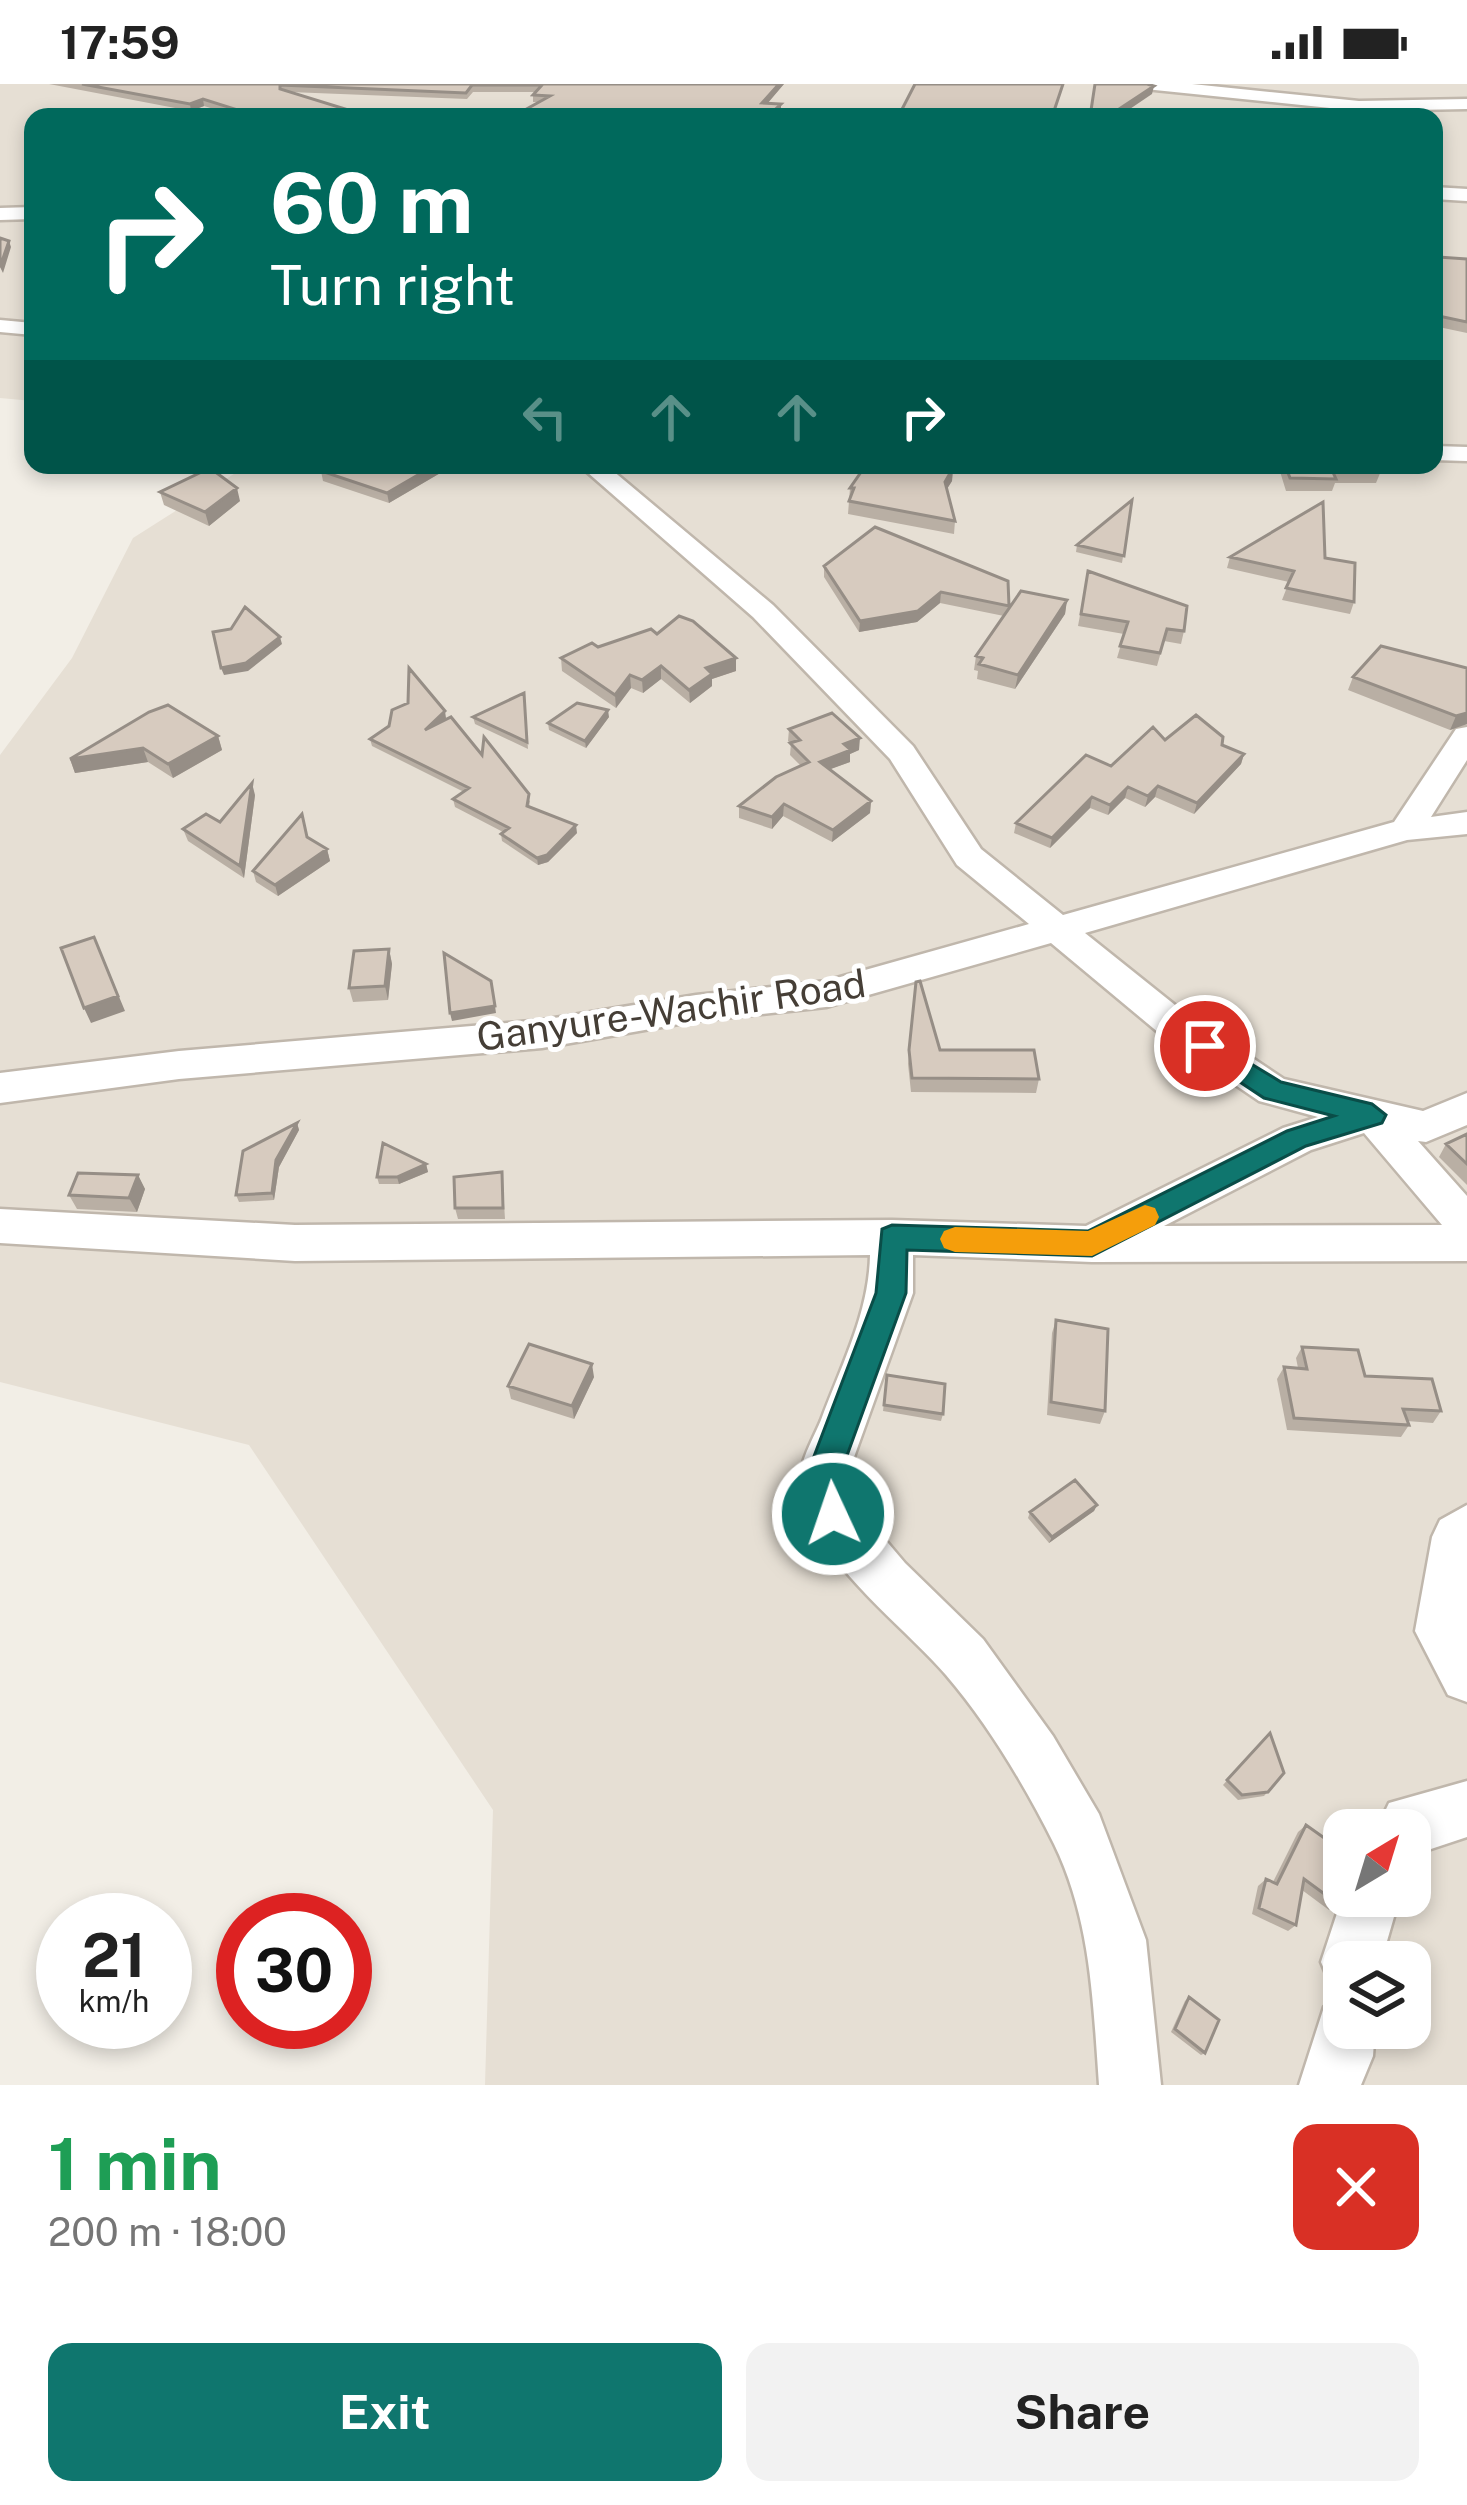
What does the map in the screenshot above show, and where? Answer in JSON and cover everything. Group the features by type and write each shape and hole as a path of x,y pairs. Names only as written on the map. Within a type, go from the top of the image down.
{"street":[{"path":"1145,84 1374,108"},
{"path":"1378,84 1467,104"},
{"path":"1173,87 1186,98 1177,108"},
{"path":"1322,108 1328,104"},
{"path":"1359,106 1467,104"},
{"path":"602,474 763,610 902,753 969,857 1172,1024 1273,1091 1426,1127 1467,1108"},
{"path":"1406,830 1467,736"},
{"name":"Ganyure-Wachir Road","path":"0,1088 178,1065 542,1034 696,1008 826,994 1406,830 1467,823"},
{"path":"1372,1115 1467,1225"},
{"path":"1092,1244 1297,1138 1372,1115"},
{"path":"0,1226 295,1243 892,1237 1092,1244 1467,1243"},
{"path":"892,1237 891,1293 825,1472 833,1514 886,1580 965,1657 1034,1756 1079,1834 1117,1940 1130,2085"},
{"path":"1467,1528 1457,1537 1441,1630 1467,1676"},
{"path":"1431,1821 1467,1809"},
{"path":"1330,2085 1343,2049"}],"shaded area":[{"path":"0,84 1467,84 1467,2085 485,2085 493,1810 249,1445 0,1382 0,755 72,658 133,538 234,474 1443,474 1443,108 24,108 24,400 0,398"}],"building":[{"path":"82,84 779,84 762,103 781,104 777,108 528,108 550,96 533,95 542,85 472,85 466,93 280,85 280,89 342,108 232,108 203,99 190,104"},
{"path":"915,84 1063,84 1055,108 903,108"},
{"path":"1095,84 1154,86 1121,108 1091,108"},
{"path":"0,238 9,241 0,267"},
{"path":"1443,257 1467,259 1467,322 1443,317"},
{"path":"198,474 218,474 237,488 205,512 160,492"},
{"path":"330,474 420,474 387,493"},
{"path":"860,474 950,474 945,482 955,521 849,501 854,488 850,488"},
{"path":"1288,474 1334,474 1336,479 1290,478"},
{"path":"1132,500 1124,556 1077,545"},
{"path":"1323,502 1325,558 1355,563 1354,602 1286,588 1294,571 1230,557"},
{"path":"875,527 1008,581 1009,606 941,592 918,611 860,621 824,566"},
{"path":"1088,571 1187,606 1184,631 1167,629 1160,653 1120,646 1128,622 1081,614"},
{"path":"1021,591 1067,600 1018,675 979,664 983,658 976,656"},
{"path":"245,607 280,637 246,663 221,668 213,632 231,629"},
{"path":"679,616 693,621 736,658 706,668 712,674 689,690 661,666 642,680 630,675 615,695 561,658 592,643 598,647 651,629 657,634"},
{"path":"1381,646 1467,668 1467,713 1456,716 1353,677"},
{"path":"409,668 445,711 425,730 451,717 482,755 484,737 529,794 527,806 576,825 547,855 537,858 501,834 509,828 453,799 469,788 370,739 389,726 392,710 408,703"},
{"path":"524,693 527,742 473,717"},
{"path":"577,703 608,710 585,741 548,723"},
{"path":"168,705 218,736 168,764 143,748 70,759 149,712"},
{"path":"832,713 860,738 844,744 851,750 820,762 871,801 833,830 784,804 772,817 739,806 776,777 809,762 790,743 800,740 789,729"},
{"path":"1196,715 1223,737 1222,745 1244,754 1197,803 1158,786 1148,796 1128,787 1110,805 1092,797 1052,838 1016,823 1086,755 1111,766 1153,727 1165,740"},
{"path":"252,783 240,866 183,829 206,814 220,822"},
{"path":"302,814 307,837 327,849 275,885 253,871"},
{"path":"94,937 118,996 84,1008 61,948"},
{"path":"389,949 385,986 349,988 354,951"},
{"path":"444,953 491,981 495,1006 450,1013"},
{"path":"920,981 940,1050 1034,1050 1039,1079 912,1078 909,1050 916,982"},
{"path":"297,1123 276,1160 272,1193 236,1195 243,1151"},
{"path":"1467,1134 1467,1164 1446,1144"},
{"path":"383,1143 426,1164 397,1177 377,1177"},
{"path":"502,1172 503,1208 455,1208 454,1177"},
{"path":"78,1173 138,1175 129,1198 69,1195"},
{"path":"1056,1320 1108,1329 1105,1411 1051,1402"},
{"path":"529,1344 592,1364 572,1406 508,1386"},
{"path":"1302,1347 1358,1350 1365,1376 1432,1379 1441,1411 1403,1409 1409,1425 1294,1418 1284,1367 1307,1369"},
{"path":"887,1375 945,1384 943,1414 884,1405"},
{"path":"1075,1480 1097,1505 1052,1537 1030,1512"},
{"path":"1270,1733 1284,1773 1268,1792 1242,1795 1227,1780"},
{"path":"1306,1825 1323,1837 1323,1893 1304,1879 1296,1925 1259,1908 1266,1879 1277,1884"},
{"path":"1189,1997 1219,2020 1205,2053 1175,2029"}],"slow traffic":[{"path":"955,1239 1092,1244 1145,1217"}],"route":[{"path":"833,1514 825,1472 891,1293 892,1237 1092,1244 1297,1138 1372,1115 1273,1091 1205,1046"}]}
